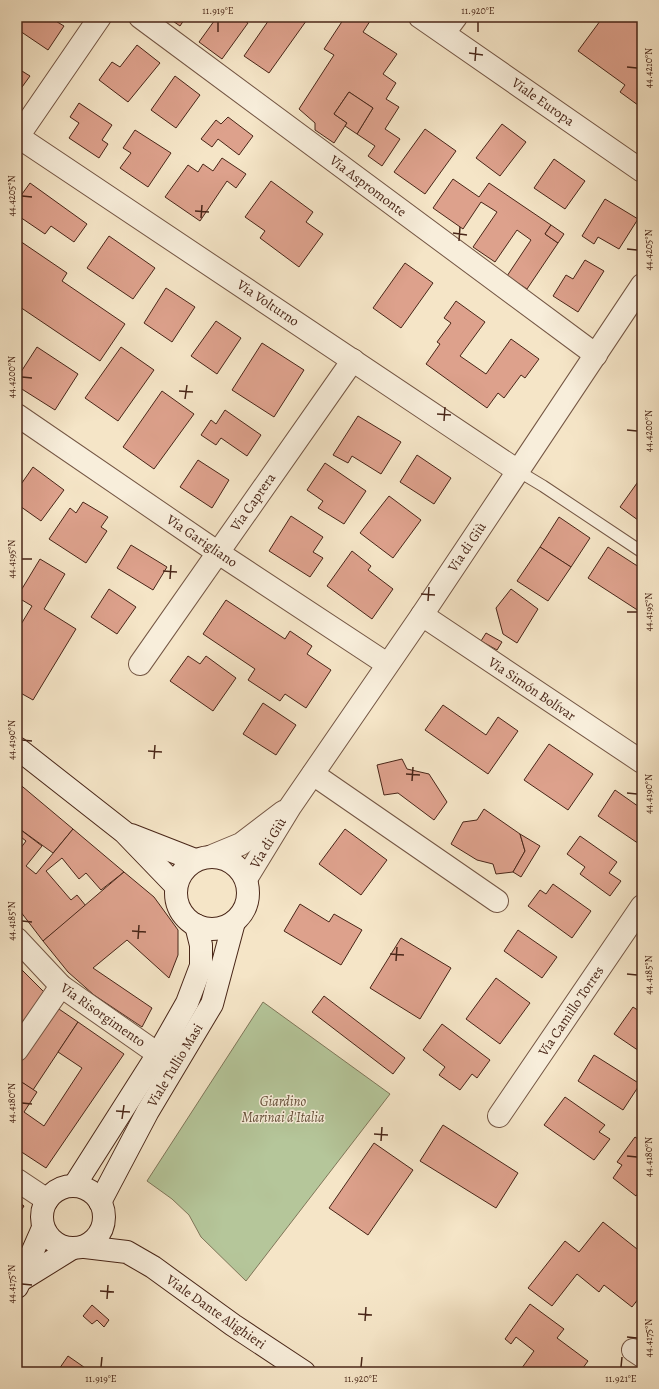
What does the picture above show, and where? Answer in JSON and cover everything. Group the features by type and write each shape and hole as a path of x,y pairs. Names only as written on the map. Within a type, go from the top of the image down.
{"street":[{"path":"17,137 100,17"},
{"name":"Via Aspromonte","path":"140,17 596,355"},
{"name":"Viale Europa","path":"420,17 450,25 642,171"},
{"name":"Via Volturno","path":"17,137 518,471"},
{"name":"Via di Giù","path":"246,879 290,807 422,615 642,286"},
{"name":"Via Caprera","path":"140,664 217,552 353,360"},
{"name":"Via Garigliano","path":"17,415 217,552 387,664"},
{"name":"Via Simón Bolívar","path":"422,615 642,762"},
{"path":"17,748 124,832 176,886"},
{"path":"313,774 497,901"},
{"name":"Via di Giù","path":"204,858 241,844 290,807"},
{"path":"124,832 204,858 223,858 233,863 241,870 246,879"},
{"path":"204,858 186,867 176,886 176,898 179,909 186,918 196,925 215,929 225,927 234,922"},
{"name":"Viale Tullio Masi","path":"19,1283 99,1235 102,1210 148,1111 212,1004 234,922 242,914 247,903 249,891 246,879"},
{"name":"Via Camillo Torres","path":"499,1116 642,906"},
{"name":"Viale Tullio Masi","path":"74,1186 158,1054 187,1003 201,966 201,945 196,925"},
{"name":"Via Risorgimento","path":"17,939 61,986 158,1054"},
{"path":"17,1050 61,986"},
{"path":"17,1180 47,1200 54,1192 63,1188 74,1186 89,1191 102,1210"},
{"name":"Viale Tullio Masi","path":"19,1283 44,1228 42,1218 43,1209 47,1200"},
{"name":"Viale Dante Alighieri","path":"102,1210 127,1252"},
{"path":"44,1228 54,1242 78,1248"},
{"name":"Viale Dante Alighieri","path":"78,1248 127,1252 153,1267 233,1325 304,1372"}],"lane":[{"path":"518,471 642,552"}],"green space":[{"name":"Giardino Marinai d'Italia","path":"263,1002 390,1094 246,1281 201,1237 189,1215 172,1199 147,1181"}],"building":[{"path":"17,17 49,17 64,26 48,50 17,29"},
{"path":"167,17 186,17 180,26"},
{"path":"217,17 239,17 248,23 222,59 199,42"},
{"path":"271,17 309,17 269,73 244,56"},
{"path":"345,17 372,18 363,32 397,54 383,74 396,83 386,99 399,107 385,129 400,139 382,166 368,156 375,146 357,134 373,108 349,92 334,114 347,123 334,143 315,130 315,123 299,109 334,55 324,49"},
{"path":"603,17 642,17 642,35 638,41 642,44 642,108 620,92 625,85 578,51"},
{"path":"137,45 160,63 128,102 99,80 112,62 120,67"},
{"path":"17,68 30,76 17,94"},
{"path":"175,76 200,95 176,128 151,110"},
{"path":"349,92 373,108 357,134 345,126 347,123 334,114"},
{"path":"79,103 112,125 102,140 108,144 99,158 69,138 79,123 70,117"},
{"path":"228,117 253,136 239,155 218,139 212,147 201,139 216,120 221,124"},
{"path":"502,124 526,142 500,176 476,158"},
{"path":"425,129 456,151 425,194 394,172"},
{"path":"135,130 171,153 148,187 120,168 131,153 123,148"},
{"path":"222,158 246,174 236,188 227,181 200,221 165,197 188,165 198,172 203,164 213,171"},
{"path":"554,159 585,181 565,209 534,188"},
{"path":"453,179 479,197 489,183 551,225 545,234 558,243 527,289 507,276 531,240 517,230 495,262 473,247 497,212 481,202 463,229 433,208"},
{"path":"271,181 313,212 306,222 323,234 299,267 260,238 265,231 245,217"},
{"path":"30,183 87,224 74,242 51,226 45,234 17,215 17,201"},
{"path":"605,199 638,219 619,249 598,237 594,244 582,236"},
{"path":"551,225 564,234 558,243 545,234"},
{"path":"109,236 155,268 133,299 87,268"},
{"path":"17,239 67,273 62,281 125,324 100,361 17,305"},
{"path":"585,260 604,271 578,312 553,296 566,275 573,279"},
{"path":"405,263 433,283 401,328 373,308"},
{"path":"166,288 195,307 172,342 144,323"},
{"path":"456,301 485,322 460,356 486,374 511,339 539,359 525,378 521,375 504,398 498,393 487,408 426,364 440,344 437,342 451,323 444,318"},
{"path":"216,321 241,338 217,374 191,356"},
{"path":"262,343 304,370 274,417 232,390"},
{"path":"37,347 78,374 55,410 17,386 17,378"},
{"path":"121,347 154,370 118,421 85,398"},
{"path":"162,391 194,414 154,469 123,447"},
{"path":"225,410 261,435 247,456 221,438 216,445 201,435 211,420 216,424"},
{"path":"358,416 401,442 381,474 352,456 348,463 333,455"},
{"path":"417,455 451,478 434,504 400,482"},
{"path":"198,460 229,480 212,508 180,487"},
{"path":"325,463 366,491 344,524 318,508 323,501 307,490"},
{"path":"33,467 64,490 41,521 17,504 17,490"},
{"path":"642,476 642,523 620,507"},
{"path":"389,496 421,520 393,558 360,533"},
{"path":"83,502 108,517 101,527 107,531 86,563 49,539 70,508 76,513"},
{"path":"291,516 323,537 313,552 323,558 310,577 269,551"},
{"path":"559,517 590,538 571,567 540,547"},
{"path":"131,545 167,567 153,590 117,568"},
{"path":"540,547 571,567 548,601 517,581"},
{"path":"608,547 642,569 642,613 588,578"},
{"path":"352,551 371,566 368,570 393,589 372,619 327,586"},
{"path":"40,559 65,574 44,609 76,629 33,700 17,691 17,631 32,606 17,597"},
{"path":"109,589 136,607 117,634 91,617"},
{"path":"511,589 538,609 517,643 503,634 496,608"},
{"path":"226,600 285,639 290,631 312,646 307,654 331,670 306,708 285,694 280,701 248,680 255,669 203,634"},
{"path":"486,633 502,642 497,650 481,641"},
{"path":"188,656 200,664 206,656 236,678 213,711 170,681"},
{"path":"263,703 296,725 276,755 243,734"},
{"path":"443,705 486,735 498,717 518,731 488,774 425,730"},
{"path":"549,744 593,774 568,810 524,780"},
{"path":"402,759 407,769 429,774 447,802 434,820 398,793 384,795 377,765"},
{"path":"17,782 73,829 53,853 17,827"},
{"path":"615,790 642,809 642,846 598,816"},
{"path":"484,809 520,834 525,851 513,872 496,874 493,864 477,860 451,844 463,822 477,820"},
{"path":"17,827 42,846 26,866 36,874 73,829 124,872 101,890 86,873 79,879 62,858 46,871 71,900 77,895 86,906 43,941 17,907 17,853 26,841 17,834"},
{"path":"345,829 387,860 361,895 319,864"},
{"path":"520,834 540,846 521,877 513,872 525,851"},
{"path":"580,836 617,862 609,873 621,881 610,896 580,874 585,867 567,854"},
{"path":"124,872 154,897 178,930 178,955 169,978 127,940 93,968 152,1008 142,1027 94,995 68,972 43,941"},
{"path":"553,884 591,911 572,938 528,906 540,890 546,894"},
{"path":"300,904 329,922 334,914 362,930 341,965 284,931"},
{"path":"518,930 557,957 542,978 504,951"},
{"path":"401,938 451,968 420,1019 370,988"},
{"path":"17,965 44,992 17,1031"},
{"path":"496,978 530,1003 500,1044 466,1019"},
{"path":"324,996 405,1058 393,1074 312,1012"},
{"path":"56,1007 78,1022 33,1090 17,1079 17,1066"},
{"path":"633,1007 642,1013 642,1053 614,1034"},
{"path":"78,1022 124,1054 46,1168 17,1149 17,1079 37,1092 24,1112 44,1126 82,1068 58,1052"},
{"path":"442,1024 490,1060 477,1078 472,1074 460,1090 439,1075 445,1067 423,1050"},
{"path":"594,1055 640,1084 623,1110 578,1081"},
{"path":"565,1097 605,1125 599,1132 610,1139 594,1160 544,1125"},
{"path":"443,1125 518,1173 496,1208 420,1161"},
{"path":"635,1137 641,1141 642,1139 642,1188 636,1196 613,1178 622,1165 617,1162"},
{"path":"374,1143 413,1170 368,1235 329,1208"},
{"path":"17,1201 24,1206 17,1217"},
{"path":"603,1222 637,1249 642,1243 642,1294 632,1307 604,1285 599,1292 577,1274 552,1306 528,1288 565,1241 579,1252"},
{"path":"530,1304 564,1329 557,1338 588,1361 580,1372 519,1372 534,1351 516,1337 511,1344 505,1339"},
{"path":"92,1305 109,1320 104,1327 97,1320 92,1324 83,1316"},
{"path":"68,1356 91,1372 57,1372"}]}
